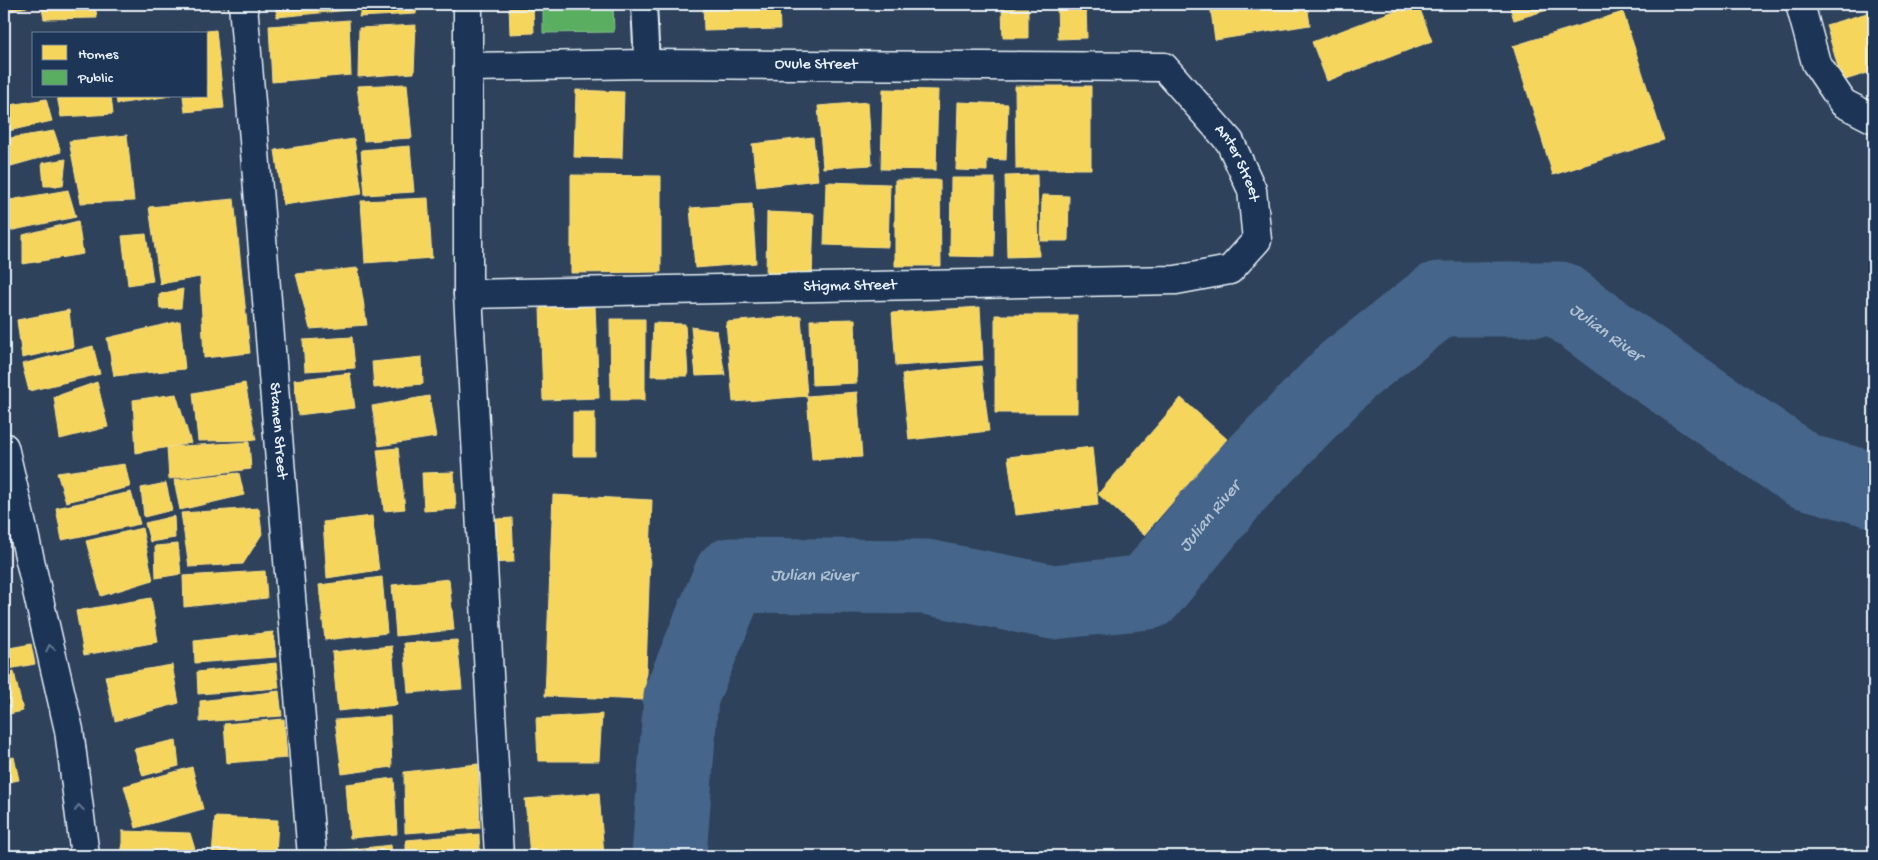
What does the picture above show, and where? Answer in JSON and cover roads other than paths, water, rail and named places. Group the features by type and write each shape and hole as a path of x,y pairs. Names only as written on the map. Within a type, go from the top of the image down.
{"street":[{"name":"Stamen Street","path":"243,4 312,856"},
{"path":"468,4 468,294 499,856"},
{"path":"1800,4 1816,63 1843,103 1874,119"},
{"name":"Ovule Street","path":"468,66 647,64 1164,67"},
{"name":"Anter Street","path":"1164,67 1230,142 1252,190 1257,240 1230,270"},
{"name":"Stigma Street","path":"468,294 1176,280 1230,270"},
{"path":"4,448 69,730 85,856"}],"lane":[{"path":"644,4 647,64"}],"waterway":[{"name":"Julian River","path":"669,856 681,696 731,575 926,577 1053,602 1148,592 1238,483 1347,371 1439,299 1560,299 1620,344 1804,471 1874,490"}]}
